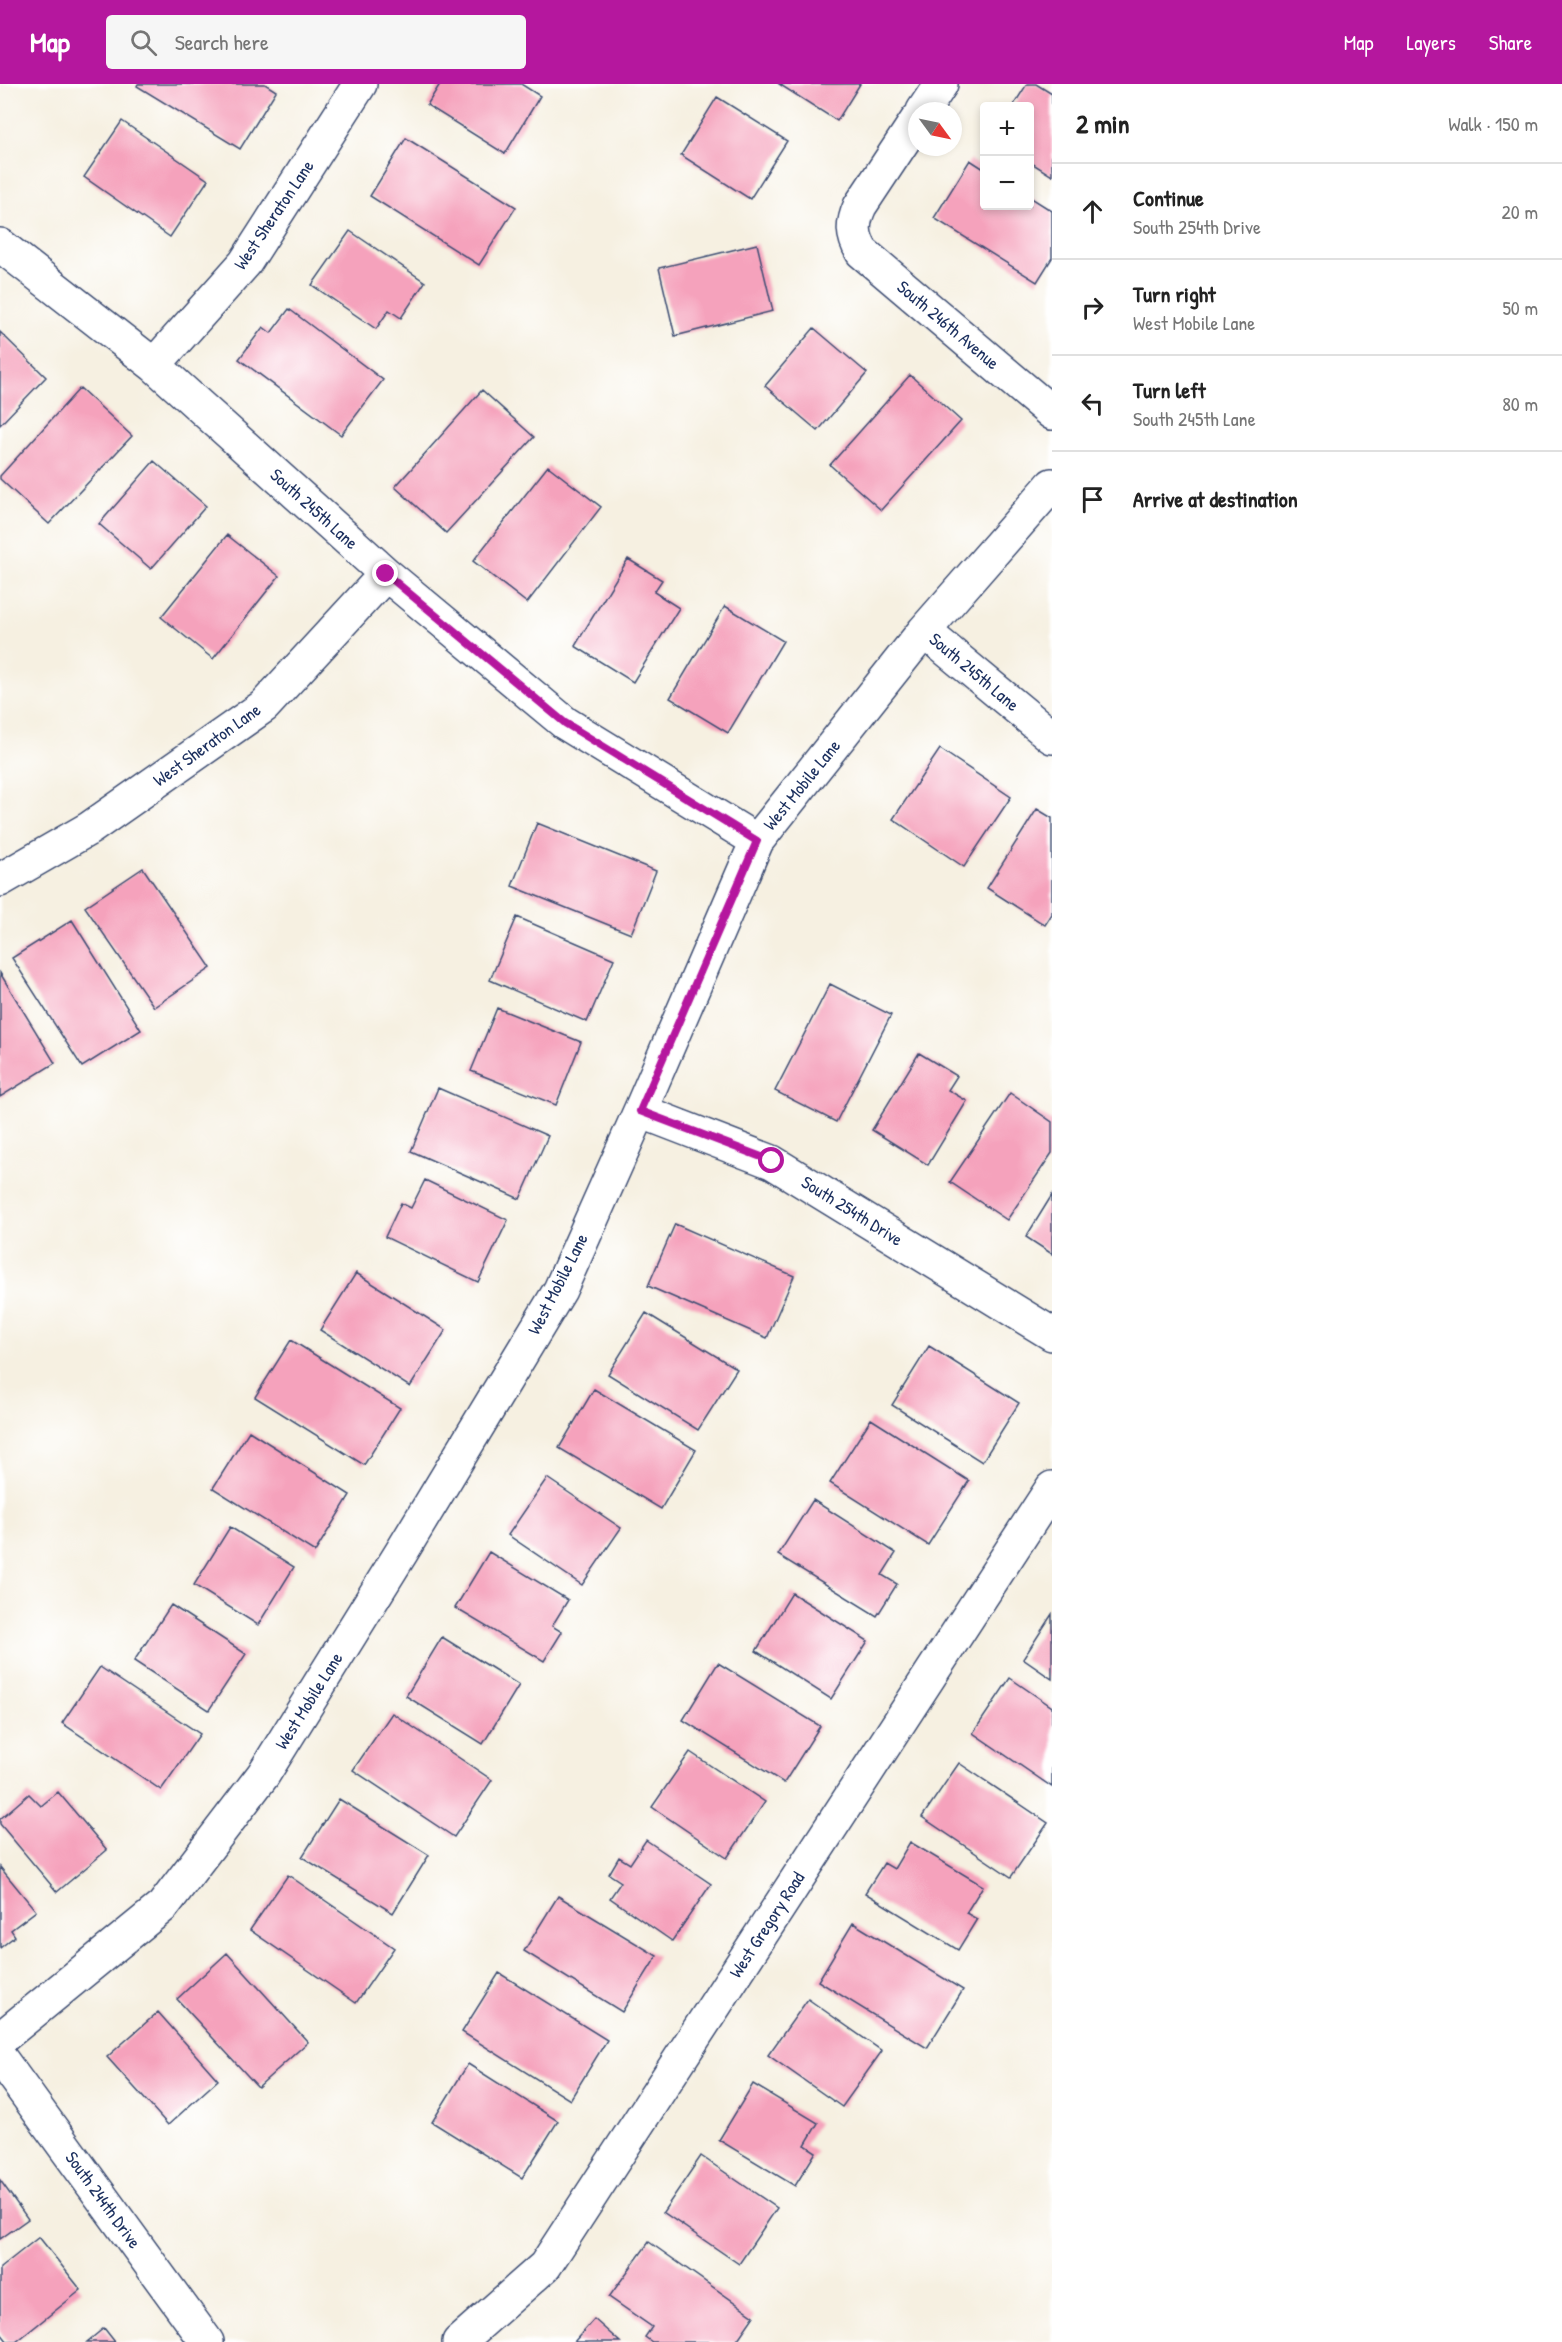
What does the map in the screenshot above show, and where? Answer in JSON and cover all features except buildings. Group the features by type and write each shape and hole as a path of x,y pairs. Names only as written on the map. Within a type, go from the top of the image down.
{"street":[{"name":"West Sheraton Lane","path":"154,365 245,263 360,84"},
{"path":"929,102 940,84"},
{"name":"South 246th Avenue","path":"908,134 860,206 854,219 855,241 862,252 1052,413"},
{"name":"South 245th Lane","path":"0,245 154,365 386,574 565,723 757,841"},
{"name":"West Mobile Lane","path":"0,2039 162,1906 263,1775 560,1290 757,841 924,631 1052,485"},
{"name":"West Sheraton Lane","path":"0,880 90,828 264,706 386,574"},
{"name":"South 245th Lane","path":"924,631 1052,737"},
{"name":"South 254th Drive","path":"640,1111 772,1161 1052,1334"},
{"name":"West Gregory Road","path":"459,2342 545,2266 1052,1488"},
{"name":"South 244th Drive","path":"0,2058 207,2342"}],"route":[{"path":"386,574 565,723 757,841 640,1111 772,1161"}]}
